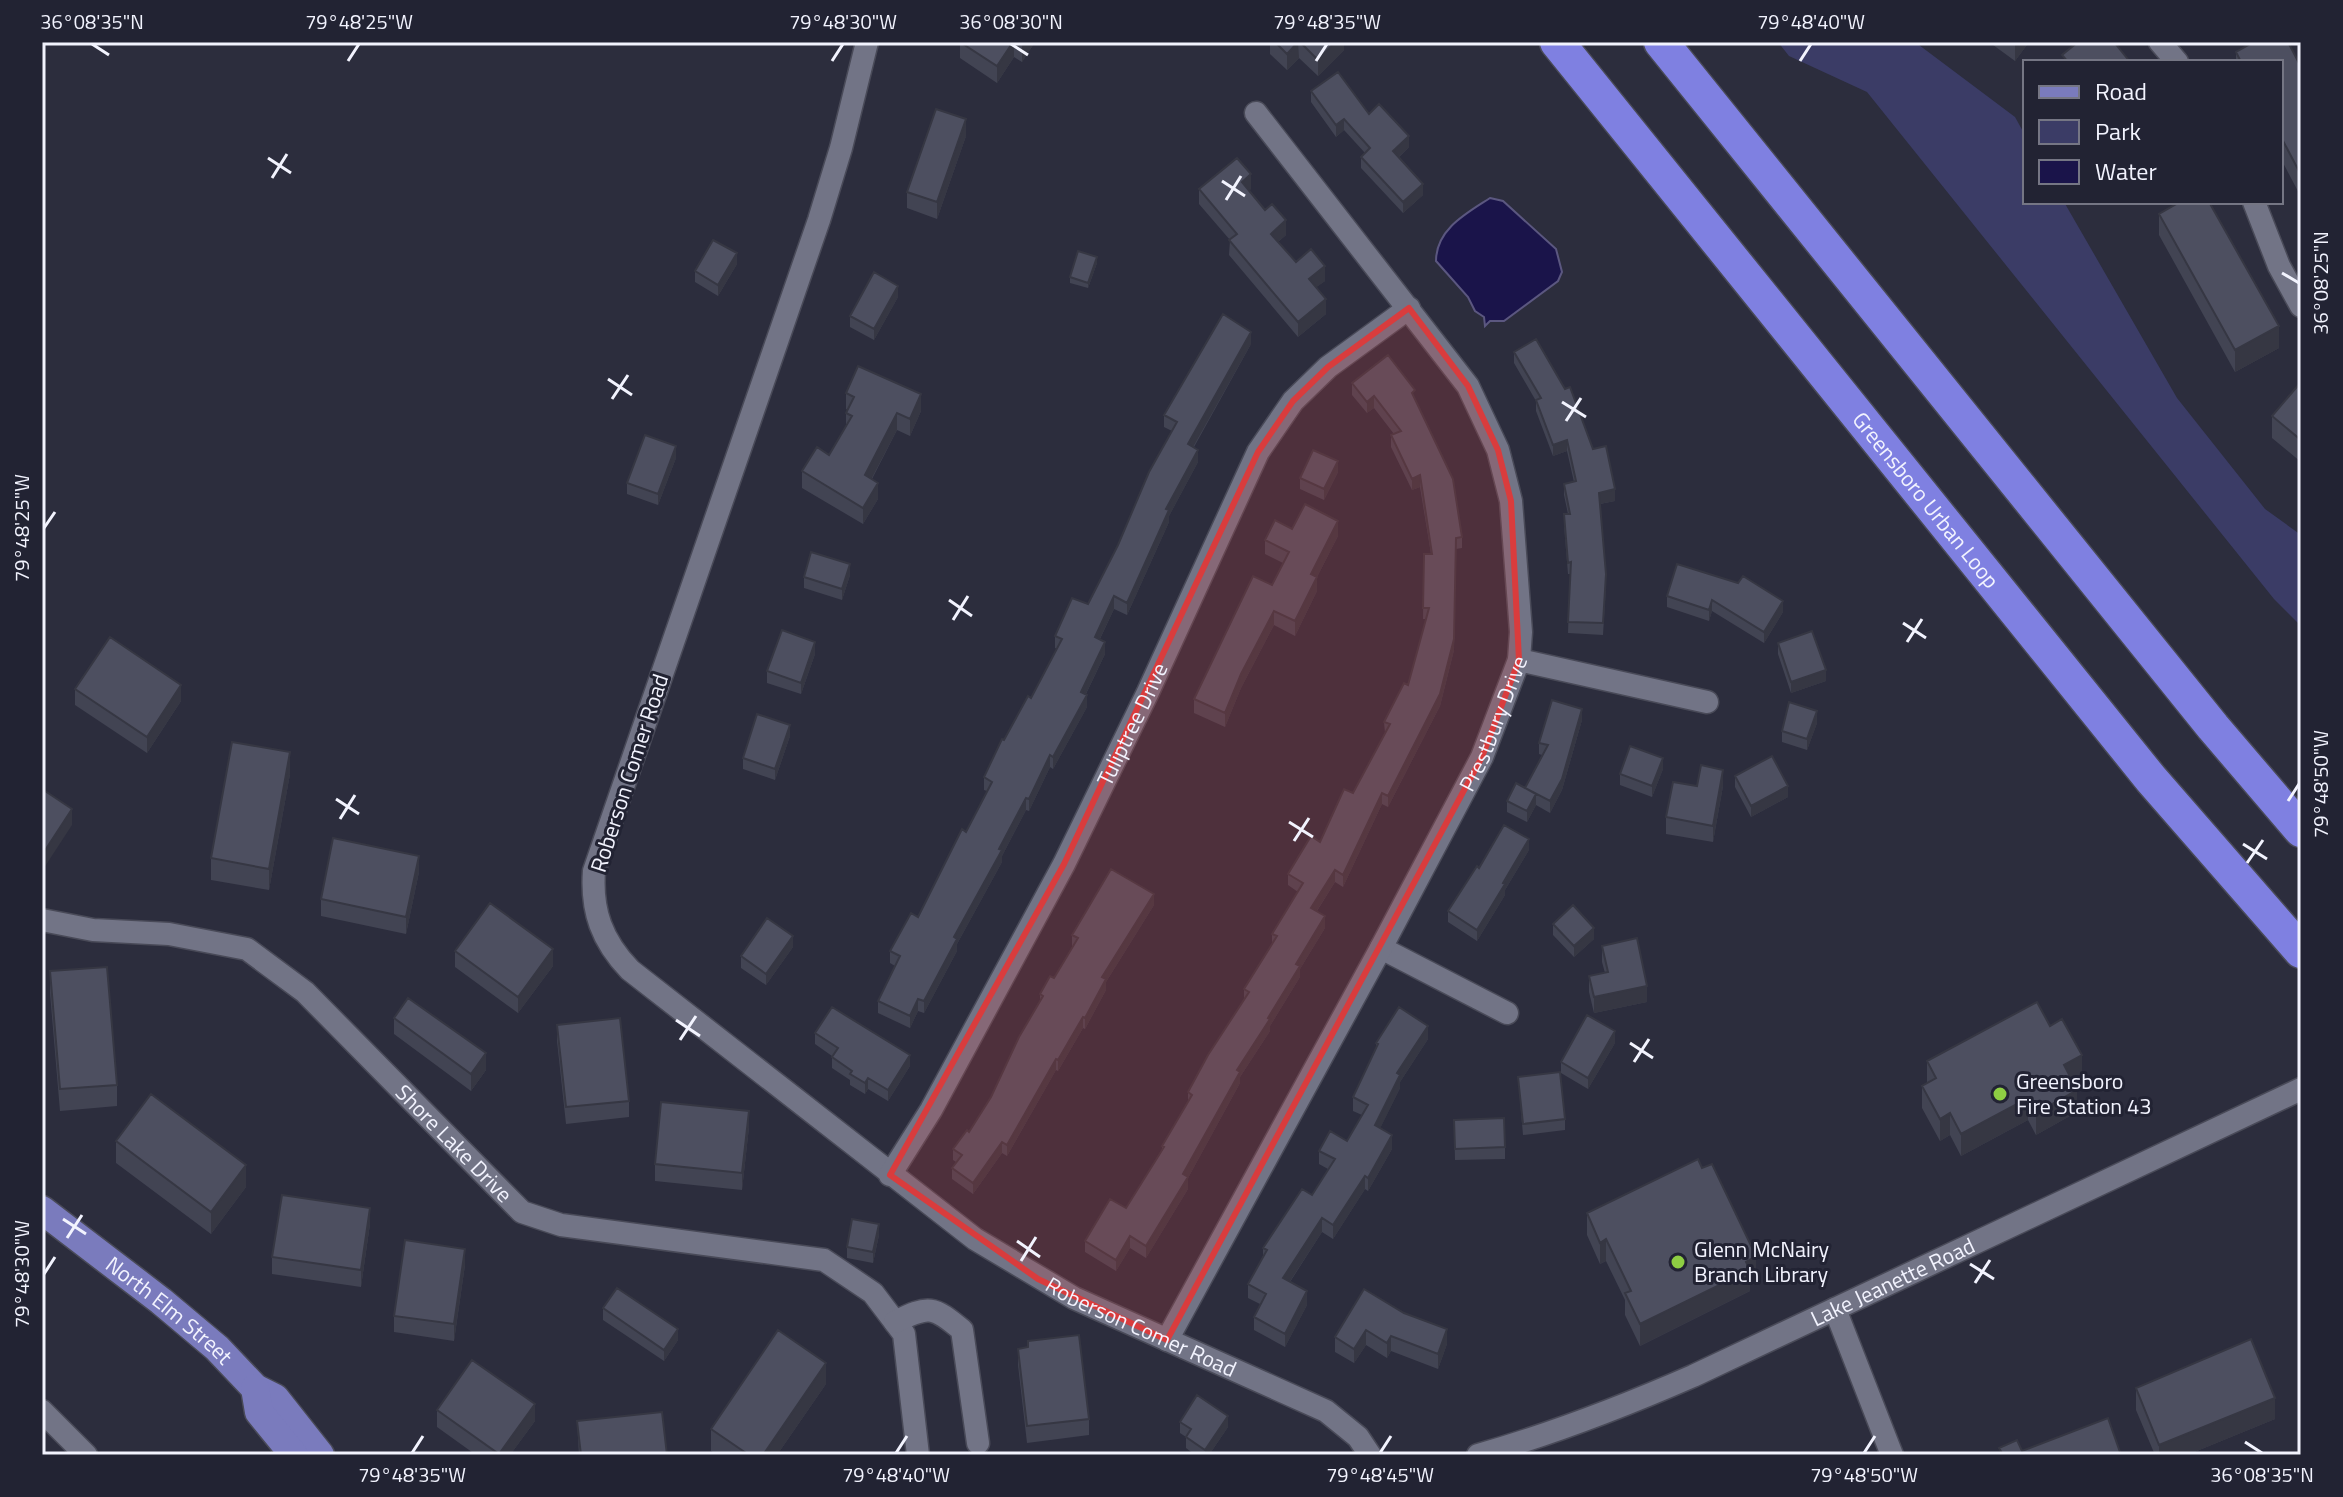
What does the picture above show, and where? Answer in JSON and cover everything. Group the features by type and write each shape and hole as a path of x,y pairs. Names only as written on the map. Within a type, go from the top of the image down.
{"highway":[{"name":"Greensboro Urban Loop","path":"1557,42 2141,767 2301,951"},
{"path":"1661,42 2213,727 2301,830"}],"main road":[{"name":"North Elm Street","path":"42,1210 161,1301 217,1348 255,1388 275,1398 320,1455"},
{"name":"North Elm Street","path":"255,1388 259,1412 294,1455"}],"street":[{"name":"Roberson Comer Road","path":"867,42 841,148 819,220 594,871 596,917 617,957 630,970 975,1239 1074,1298 1326,1411 1358,1437 1370,1455"},
{"path":"2160,42 2175,60"},
{"name":"Prestbury Drive","path":"1167,1340 1482,757 1519,660 1521,632 1511,501 1498,450 1468,386 1256,113"},
{"path":"2255,204 2279,266 2301,306"},
{"name":"Tuliptree Drive","path":"890,1175 931,1110 1064,864 1258,452 1293,401 1328,367 1409,308"},
{"path":"1519,660 1707,702"},
{"name":"Shore Lake Drive","path":"42,920 93,930 169,934 247,949 305,992 522,1212 561,1225 824,1260 873,1293 904,1334 918,1455"},
{"path":"1381,948 1507,1013"},
{"name":"Lake Jeanette Road","path":"1478,1455 1543,1437 1618,1409 2301,1089"},
{"path":"895,1322 921,1309 941,1313 962,1330 978,1443"},
{"path":"1835,1309 1892,1455"},
{"path":"42,1411 86,1455"}],"highlighted area":[{"path":"1409,308 1468,386 1498,450 1511,501 1519,660 1482,757 1167,1340 1038,1279 890,1175 1064,864 1258,452 1293,401 1328,367"}],"green space":[{"path":"1778,42 1915,42 2015,117 2023,131 2023,204 2065,204 2177,398 2265,509 2301,535 2301,626 2274,599 1867,92 1789,56"}],"water":[{"path":"1490,198 1503,201 1556,249 1562,272 1558,281 1504,321 1490,321 1485,326 1484,317 1475,311 1468,297 1436,261 1437,250 1447,231"}],"building":[{"path":"960,42 1013,42 997,66"},
{"path":"1275,42 1298,42 1287,54"},
{"path":"1300,42 1335,42 1318,60"},
{"path":"2078,42 2114,42 2128,60 2066,60 2062,55"},
{"path":"2254,42 2288,42 2301,67 2301,175 2283,141 2283,60 2240,60 2236,52"},
{"path":"1338,72 1369,114 1379,104 1409,136 1393,151 1423,184 1403,202 1361,157 1370,148 1344,119 1336,125 1311,91"},
{"path":"936,109 966,119 937,202 907,192"},
{"path":"1237,158 1251,174 1242,182 1265,210 1272,204 1286,220 1271,234 1296,262 1311,249 1325,266 1309,279 1326,299 1298,322 1229,240 1237,234 1199,189"},
{"path":"2176,204 2210,204 2279,326 2235,350 2159,214"},
{"path":"713,240 737,253 718,285 695,271"},
{"path":"1078,251 1097,257 1088,283 1070,277"},
{"path":"874,272 898,286 874,329 850,316"},
{"path":"1223,314 1251,332 1188,444 1198,450 1166,509 1169,510 1127,603 1114,596 1095,637 1105,642 1081,692 1087,695 1053,757 1050,755 1029,799 1026,798 924,1001 918,999 910,1016 878,1001 900,956 890,951 911,913 918,917 962,829 966,832 992,782 984,777 1002,739 1028,696 1031,698 1062,639 1055,636 1072,598 1088,604 1118,545 1149,472 1177,422 1164,415"},
{"path":"1536,339 1565,389 1570,387 1593,449 1606,446 1615,489 1599,493 1606,574 1603,623 1568,622 1571,562 1568,563 1564,514 1570,514 1564,484 1576,481 1567,440 1553,445 1536,400 1541,398 1514,352"},
{"path":"1388,355 1415,390 1412,393 1453,479 1462,537 1456,538 1454,639 1440,694 1388,796 1382,793 1343,875 1335,870 1311,908 1325,916 1296,964 1300,966 1270,1019 1237,1070 1240,1072 1183,1174 1188,1177 1146,1246 1130,1236 1116,1260 1085,1241 1110,1199 1126,1208 1164,1147 1192,1095 1188,1092 1249,992 1244,989 1277,936 1272,934 1303,883 1288,874 1311,836 1320,842 1344,789 1353,793 1390,724 1384,722 1404,683 1408,685 1429,608 1423,608 1424,554 1432,554 1420,475 1412,479 1391,435 1401,431 1374,396 1367,402 1352,383"},
{"path":"858,366 921,394 910,419 897,413 865,475 878,483 863,508 802,471 817,447 829,455 852,416 846,413 854,397 846,393"},
{"path":"2301,382 2301,440 2272,416"},
{"path":"645,435 676,446 658,494 627,483"},
{"path":"1313,450 1338,461 1324,489 1300,478"},
{"path":"1305,504 1338,521 1311,574 1317,577 1295,621 1274,611 1241,674 1225,713 1194,699 1253,576 1272,585 1289,552 1265,540 1275,520 1292,529"},
{"path":"811,552 850,564 842,589 804,577"},
{"path":"1677,564 1738,583 1743,576 1783,601 1764,632 1712,600 1709,610 1667,596"},
{"path":"782,630 815,642 801,683 767,671"},
{"path":"1812,631 1826,670 1791,682 1778,643"},
{"path":"110,637 181,685 147,737 75,689"},
{"path":"1552,700 1582,709 1562,779 1550,801 1525,788 1548,745 1539,743"},
{"path":"1789,702 1817,711 1807,739 1782,731"},
{"path":"757,714 790,725 775,769 743,758"},
{"path":"232,742 290,752 269,869 211,858"},
{"path":"1630,746 1663,758 1652,786 1620,774"},
{"path":"1772,756 1788,786 1751,806 1735,776"},
{"path":"1701,765 1723,770 1713,826 1666,817 1673,782 1697,786"},
{"path":"1516,783 1536,794 1527,811 1507,801"},
{"path":"42,789 72,809 42,855"},
{"path":"1504,825 1529,839 1477,930 1448,911 1477,866 1479,868"},
{"path":"333,838 419,856 406,917 321,899"},
{"path":"1111,869 1154,894 1102,977 1106,979 1085,1018 1056,1059 1007,1145 1002,1142 973,1183 952,1168 962,1155 953,1149 967,1130 969,1132 991,1097 1019,1037 1043,996 1040,994 1050,976 1054,978 1078,938 1072,935"},
{"path":"490,903 553,949 518,997 455,951"},
{"path":"1573,905 1594,928 1574,946 1553,924"},
{"path":"767,918 793,936 766,974 741,956"},
{"path":"1637,938 1647,986 1594,997 1589,976 1608,972 1602,946"},
{"path":"107,967 117,1085 60,1089 50,971"},
{"path":"408,998 486,1053 471,1074 394,1018"},
{"name":"Greensboro Fire Station 43","path":"2037,1002 2050,1026 2062,1019 2082,1055 2064,1065 2077,1090 2036,1113 2028,1098 1961,1134 1950,1113 1940,1119 1922,1086 1936,1078 1927,1061"},
{"path":"832,1007 910,1055 888,1090 868,1078 865,1083 850,1074 852,1071 832,1057 838,1048 815,1033"},
{"path":"1399,1007 1428,1026 1397,1073 1400,1075 1375,1125 1392,1135 1368,1178 1365,1176 1333,1225 1322,1218 1283,1278 1307,1291 1285,1334 1254,1317 1266,1294 1248,1284 1267,1250 1263,1248 1302,1189 1312,1195 1335,1159 1319,1151 1330,1131 1347,1141 1368,1105 1353,1097 1376,1043"},
{"path":"1587,1015 1615,1031 1588,1078 1561,1062"},
{"path":"620,1018 629,1101 566,1107 557,1025"},
{"path":"1560,1072 1565,1119 1523,1124 1518,1077"},
{"path":"151,1094 246,1165 211,1212 116,1141"},
{"path":"661,1102 749,1111 742,1173 655,1164"},
{"path":"1504,1118 1505,1147 1455,1149 1454,1120"},
{"name":"Glenn McNairy Branch Library","path":"1698,1159 1702,1168 1712,1164 1756,1256 1746,1262 1750,1270 1640,1324 1625,1293 1631,1291 1606,1239 1600,1243 1587,1213"},
{"path":"282,1195 370,1208 361,1270 272,1257"},
{"path":"852,1219 879,1224 873,1252 847,1247"},
{"path":"405,1240 465,1249 454,1324 394,1316"},
{"path":"617,1288 678,1329 664,1350 603,1308"},
{"path":"1364,1289 1404,1313 1447,1329 1438,1354 1391,1336 1387,1343 1366,1330 1354,1349 1335,1337"},
{"path":"778,1330 826,1363 763,1455 749,1455 711,1429"},
{"path":"1079,1335 1089,1419 1027,1426 1018,1349 1028,1347 1028,1341"},
{"path":"2251,1339 2275,1398 2159,1445 2136,1388"},
{"path":"472,1360 535,1404 499,1454 437,1410"},
{"path":"1197,1395 1228,1416 1205,1450 1186,1437 1191,1429 1180,1422"},
{"path":"662,1412 667,1455 581,1455 577,1421"},
{"path":"2108,1418 2121,1455 2003,1455 1999,1448 2017,1440 2022,1451"}],"place":[{"name":"Greensboro Fire Station 43","path":"2000,1094"},
{"name":"Glenn McNairy Branch Library","path":"1678,1262"}]}
